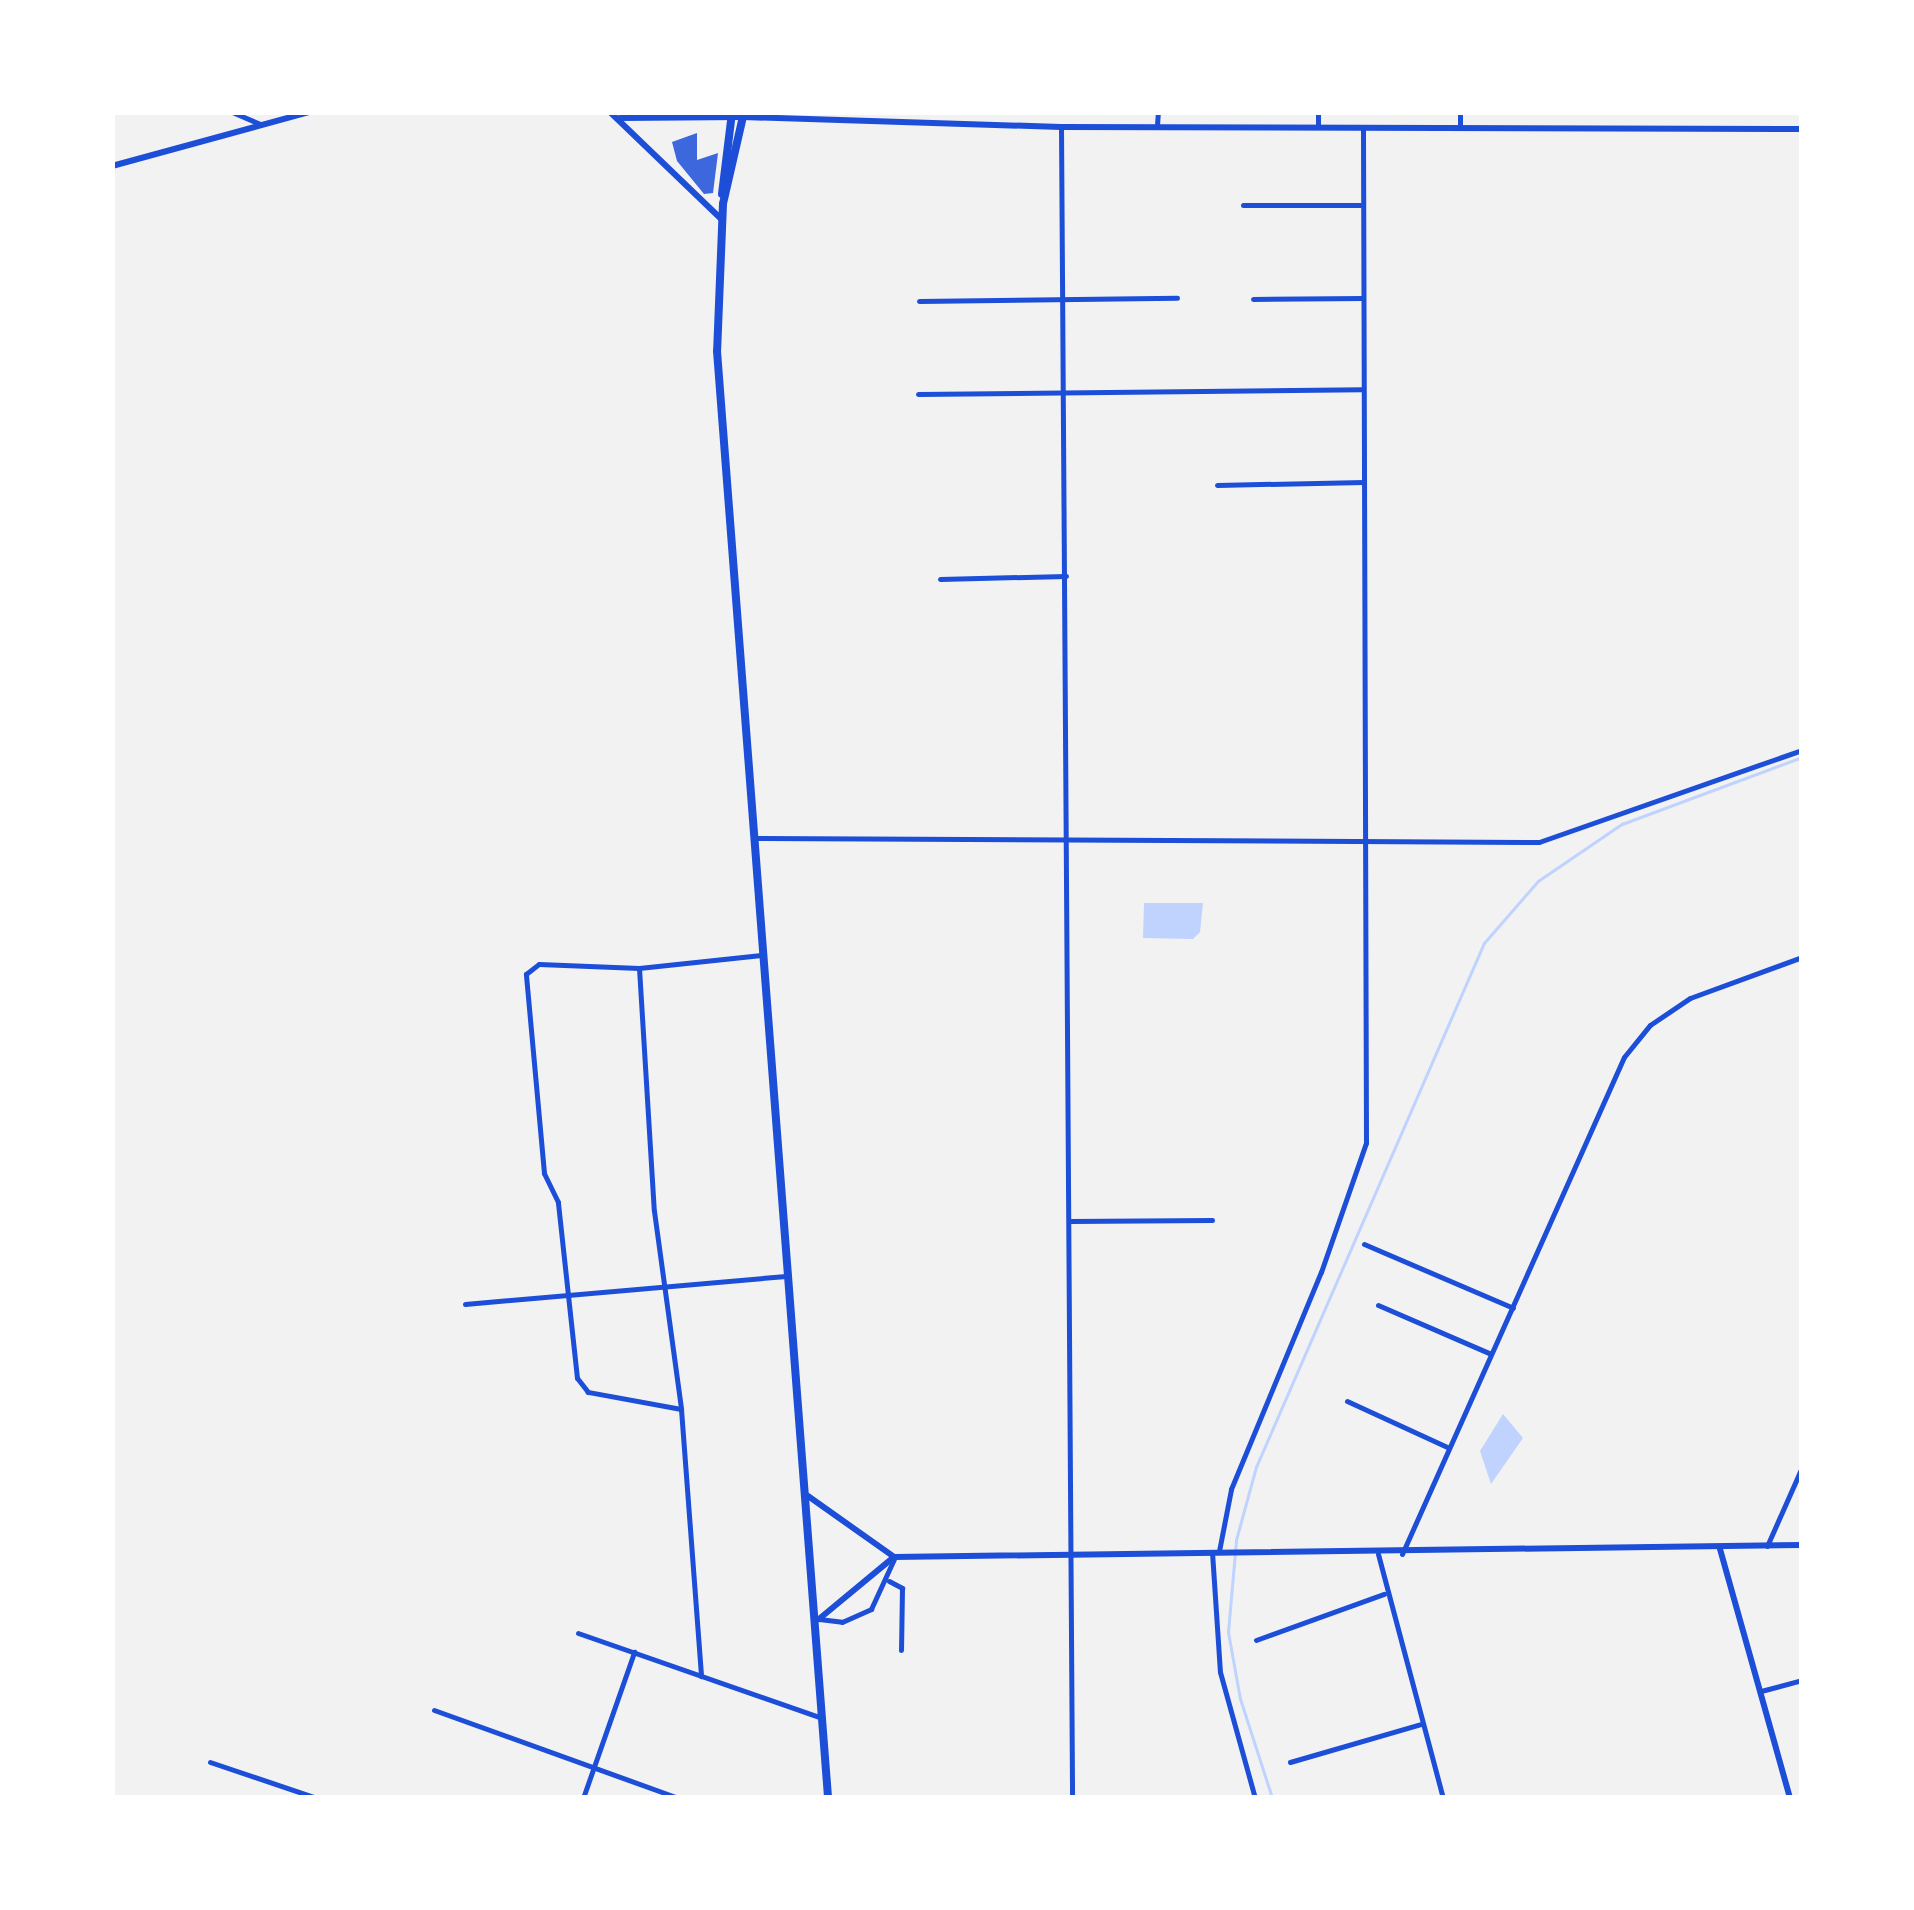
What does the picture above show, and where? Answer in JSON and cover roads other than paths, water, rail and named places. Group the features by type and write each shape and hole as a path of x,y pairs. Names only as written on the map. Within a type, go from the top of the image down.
{"main road":[{"path":"112,166 260,124 272,117 308,112"},
{"path":"610,112 721,220"},
{"path":"618,118 731,114 1061,127 1802,129"},
{"path":"731,114 721,220 717,351 786,1276 819,1618 828,1798"},
{"path":"723,204 743,115"},
{"path":"808,1496 894,1556 1216,1551 1402,1554 1802,1545"},
{"path":"1720,1549 1790,1798"},
{"path":"819,1618 894,1556"}],"street":[{"path":"232,112 260,124"},
{"path":"1158,112 1158,125"},
{"path":"1318,112 1318,126"},
{"path":"1460,112 1460,127"},
{"path":"1255,1798 1220,1672 1216,1551 1224,1506 1242,1457 1364,1156 1360,205 1363,126"},
{"path":"1061,127 1072,1798"},
{"path":"1244,205 1360,205"},
{"path":"919,301 1177,298"},
{"path":"1254,299 1362,298"},
{"path":"918,394 1362,389"},
{"path":"1218,484 1364,482"},
{"path":"940,579 1066,576"},
{"path":"752,838 1551,841 1802,750"},
{"path":"681,1410 582,1387 563,1293 558,1202 544,1173 527,984 530,967 539,964 639,968 761,955"},
{"path":"1402,1554 1624,1057 1650,1025 1690,998 1802,957"},
{"path":"639,968 664,1284 681,1410 700,1676"},
{"path":"1070,1221 1212,1220"},
{"path":"1364,1244 1512,1308"},
{"path":"465,1304 786,1276"},
{"path":"1378,1305 1490,1354"},
{"path":"1347,1402 1449,1448"},
{"path":"1768,1546 1802,1467"},
{"path":"1378,1554 1384,1594 1443,1798"},
{"path":"819,1618 842,1622 863,1615 889,1581 894,1556"},
{"path":"889,1581 902,1588 900,1650"},
{"path":"1256,1640 1384,1594"},
{"path":"578,1633 824,1719"},
{"path":"584,1798 634,1652"},
{"path":"1761,1691 1802,1680"},
{"path":"434,1710 678,1798"},
{"path":"1290,1762 1421,1724"},
{"path":"210,1762 317,1798"}],"water":[{"path":"1144,903 1203,903 1200,932 1193,939 1143,938"},
{"path":"1503,1414 1523,1438 1491,1484 1480,1451"}],"waterway":[{"path":"1272,1798 1240,1699 1228,1632 1236,1540 1256,1467 1484,943 1538,881 1622,824 1802,757"}]}
